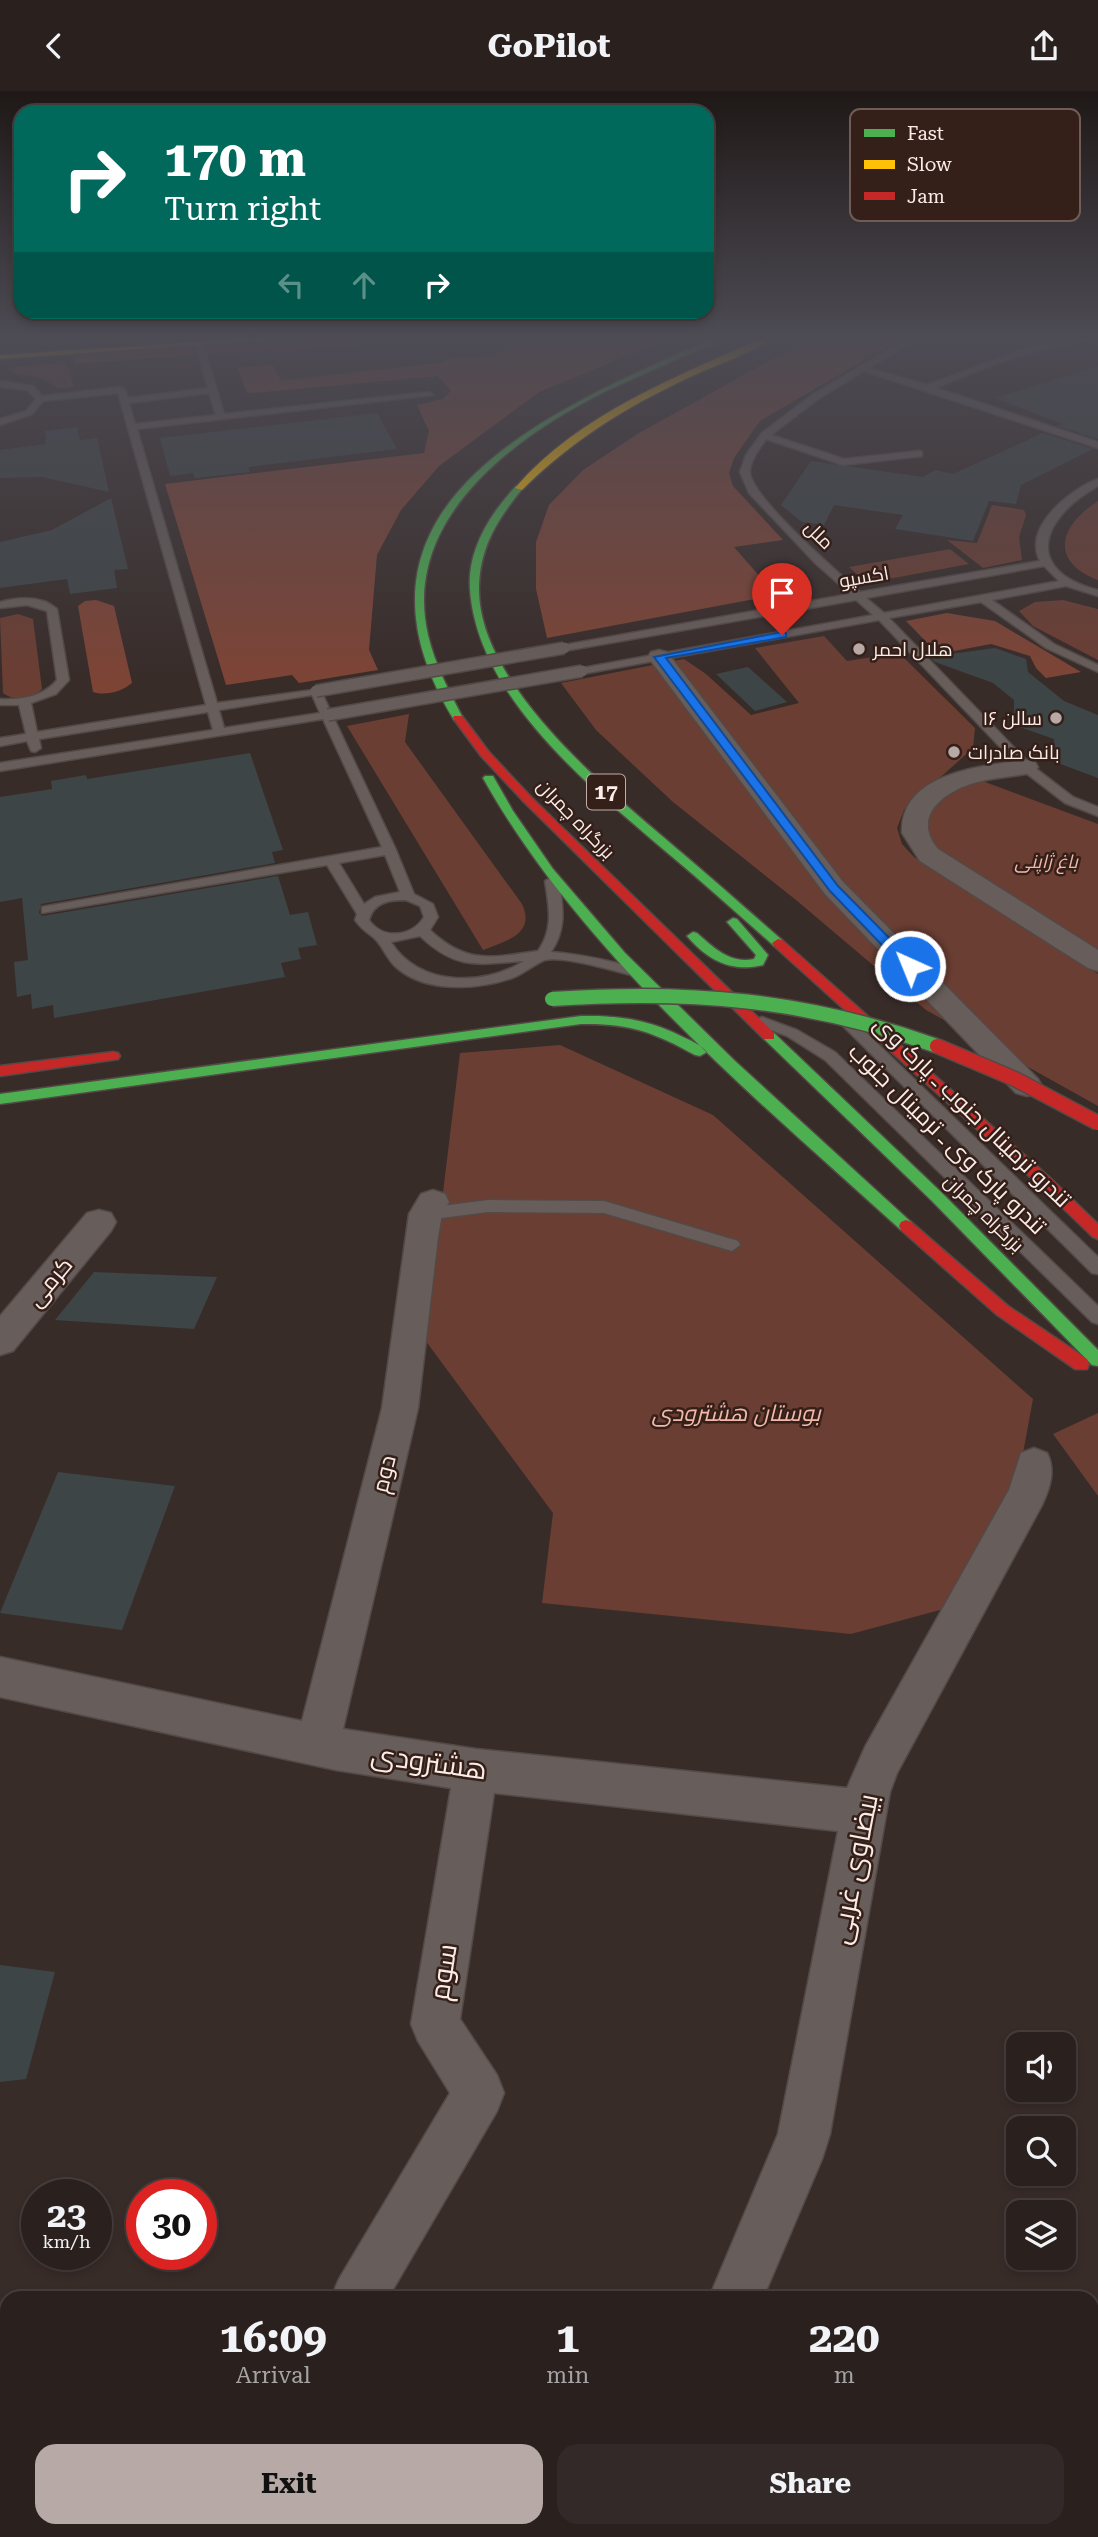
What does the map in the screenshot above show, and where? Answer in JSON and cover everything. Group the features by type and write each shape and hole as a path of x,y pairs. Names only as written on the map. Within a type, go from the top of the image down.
{"main road":[{"name":"بزرگراه چمران","path":"504,450 461,491 430,540 418,586 422,637 438,683 467,732 521,793 604,877 1018,1275 1098,1360"},
{"name":"بزرگراه چمران","path":"559,450 511,495 481,544 476,568 478,605 491,656 528,714 594,782 823,982 1098,1233"},
{"path":"467,732 506,812 552,881 635,972 737,1073 927,1245 1015,1319 1070,1358 1098,1373"},
{"path":"604,877 683,928 722,960 740,967 759,963 762,955 759,948 723,912 669,847"},
{"path":"546,1000 622,994 707,995 771,1001 827,1013 919,1039 989,1066 1059,1100 1098,1123"},
{"path":"0,1099 532,1026 591,1021 639,1023 661,1029 737,1073"},
{"path":"0,1071 124,1055"}],"street":[{"path":"659,657 834,888 1061,1122"},
{"path":"1026,767 968,776 942,788 916,814 913,822 915,839 929,855 1098,963"},
{"name":"دوم","path":"318,1743 400,1408 429,1208"},
{"name":"کرمی","path":"0,1341 99,1222"},
{"name":"بیضاوی غربی","path":"739,2291 796,2159 804,2134 863,1812 880,1762 1028,1493 1034,1464"},
{"name":"هشترودی","path":"0,1677 336,1749 476,1770 863,1812"},
{"name":"سوم","path":"362,2291 479,2093 435,2024 476,1770"}],"lane":[{"path":"138,450 220,733"},
{"name":"ملل","path":"755,450 745,472 752,491 820,562 883,618"},
{"path":"807,450 843,462 919,454"},
{"path":"1098,482 1067,501 1050,518 1042,534 1045,563 1068,583 1098,593"},
{"name":"اکسپو","path":"0,741 316,691 1045,563"},
{"name":"اکسپو","path":"0,767 328,715 1068,583"},
{"path":"981,597 1050,646 1098,669"},
{"path":"0,605 29,601 52,609 63,680 58,689 47,695 0,702"},
{"path":"883,618 1026,767 1069,800 1098,812"},
{"path":"316,691 390,850 408,897"},
{"path":"24,700 38,761"},
{"path":"47,910 390,850"},
{"path":"331,860 363,913 365,926 380,936 391,956 409,970 435,979 455,982 513,974 539,956 553,940 556,916 552,881"},
{"path":"363,913 376,901 396,896 408,897 426,904 430,910 429,923 422,930 403,937 380,936"},
{"path":"422,930 448,955 466,960 499,961 539,956 603,963 635,972"},
{"name":"تندرو ترمینال جنوب ـ پارک وی","path":"823,982 832,1005 852,1028 1014,1183 1098,1268"},
{"name":"تندرو پارک وی ـ ترمینال جنوب","path":"749,1017 792,1033 830,1056 1098,1317"},
{"path":"429,1208 604,1207 732,1245"}],"green space":[{"path":"1098,501 1098,580 1072,563 1066,553 1065,543 1075,521"},
{"path":"992,505 1024,510 1026,515 1019,537 1022,560 983,568 947,540 977,543"},
{"path":"950,549 969,564 867,583 849,567"},
{"path":"1063,600 1098,609 1098,660 1033,626 1019,611 1035,602"},
{"path":"18,614 33,619 42,689 28,697 18,698 3,693 0,618"},
{"path":"824,636 847,661 899,653 975,728 973,748 904,810 897,828 902,844 914,857 1098,974 1098,1106 926,1010 796,900 673,802 596,730 561,683 684,659 706,674 751,715 799,703 755,648"},
{"path":"409,714 405,742 522,904 525,923 522,929 509,939 483,950 347,726"},
{"name":"باغ ژاپنی","path":"977,779 1098,824 1098,956 932,850 923,809 941,793"},
{"name":"بوستان هشترودی","path":"560,1045 713,1115 1033,1399 1019,1475 951,1607 851,1634 542,1603 553,1513 425,1340 460,1053"},
{"path":"1098,1413 1098,1496 1053,1434"}],"shaded area":[{"path":"425,450 460,450 439,466 401,510 377,555 369,650 378,670 299,683 292,675 226,685 165,484 424,453"},
{"path":"613,450 740,450 729,473 733,486 783,540 734,547 776,595 547,638 536,589 536,542 549,505 583,470"},
{"path":"96,600 114,606 132,683 108,693 93,692 78,606 85,601"},
{"path":"947,613 995,621 1081,672 1046,678 1036,668 1030,656 991,644 938,654 906,621"}],"building":[{"path":"0,450 100,450 109,492 42,477 0,478"},
{"path":"163,450 388,450 248,467 250,472 195,478 193,473 170,476"},
{"path":"1005,450 1091,450 1021,485 1016,504 989,501 973,541 895,529 903,515 834,505 824,525 802,522 781,505 811,461 923,477 935,470 953,474"},
{"path":"111,498 128,569 114,570 117,588 70,594 67,579 0,588 0,542 52,530"},
{"name":"سالن ۱۶","path":"995,648 1026,659 1028,672 1064,701 1098,715 1098,778 1055,762 1054,739 1014,725 1014,700 993,683 935,662 930,657"},
{"path":"748,667 787,702 755,711 716,674"},
{"path":"250,753 283,850 272,852 275,863 41,904 39,913 42,916 278,876 290,915 308,912 317,945 298,948 301,959 281,963 285,977 54,1018 53,1005 32,1009 31,994 17,997 14,962 28,960 22,898 0,902 0,797 52,789 51,781 86,775 87,779"},
{"path":"94,1272 217,1277 194,1329 55,1320"},
{"path":"58,1472 175,1486 122,1630 0,1613"},
{"path":"0,1965 55,1972 26,2079 0,2082"}],"traffic: fast":[{"path":"458,718 435,674 422,633 420,594 426,557 441,522 465,489 507,450"},
{"path":"519,488 497,514 484,537 474,588 482,631 501,672 528,712 596,785 778,943"},
{"path":"489,778 507,811 549,872 621,956 730,1065 906,1226"},
{"path":"693,936 715,955 731,963 740,965 759,962 762,955 733,922"},
{"path":"552,999 650,995 748,1000 843,1016 937,1046"},
{"path":"0,1099 581,1020 616,1020 643,1025 700,1052"},
{"path":"769,1036 937,1197 1098,1360"}],"traffic: slow":[{"path":"519,488 560,450"}],"traffic: jam":[{"path":"458,718 485,754 528,800 769,1036"},
{"path":"778,943 1043,1180 1098,1233"},
{"path":"937,1046 1015,1079 1098,1123"},
{"path":"0,1071 113,1056"},
{"path":"906,1226 1002,1310 1081,1364"}],"place":[{"name":"هلال احمر","path":"859,649"},
{"name":"سالن ۱۶","path":"1056,718"},
{"name":"بانک صادرات","path":"954,752"}],"route":[{"path":"782,635 659,657 834,888 910,966"}]}
